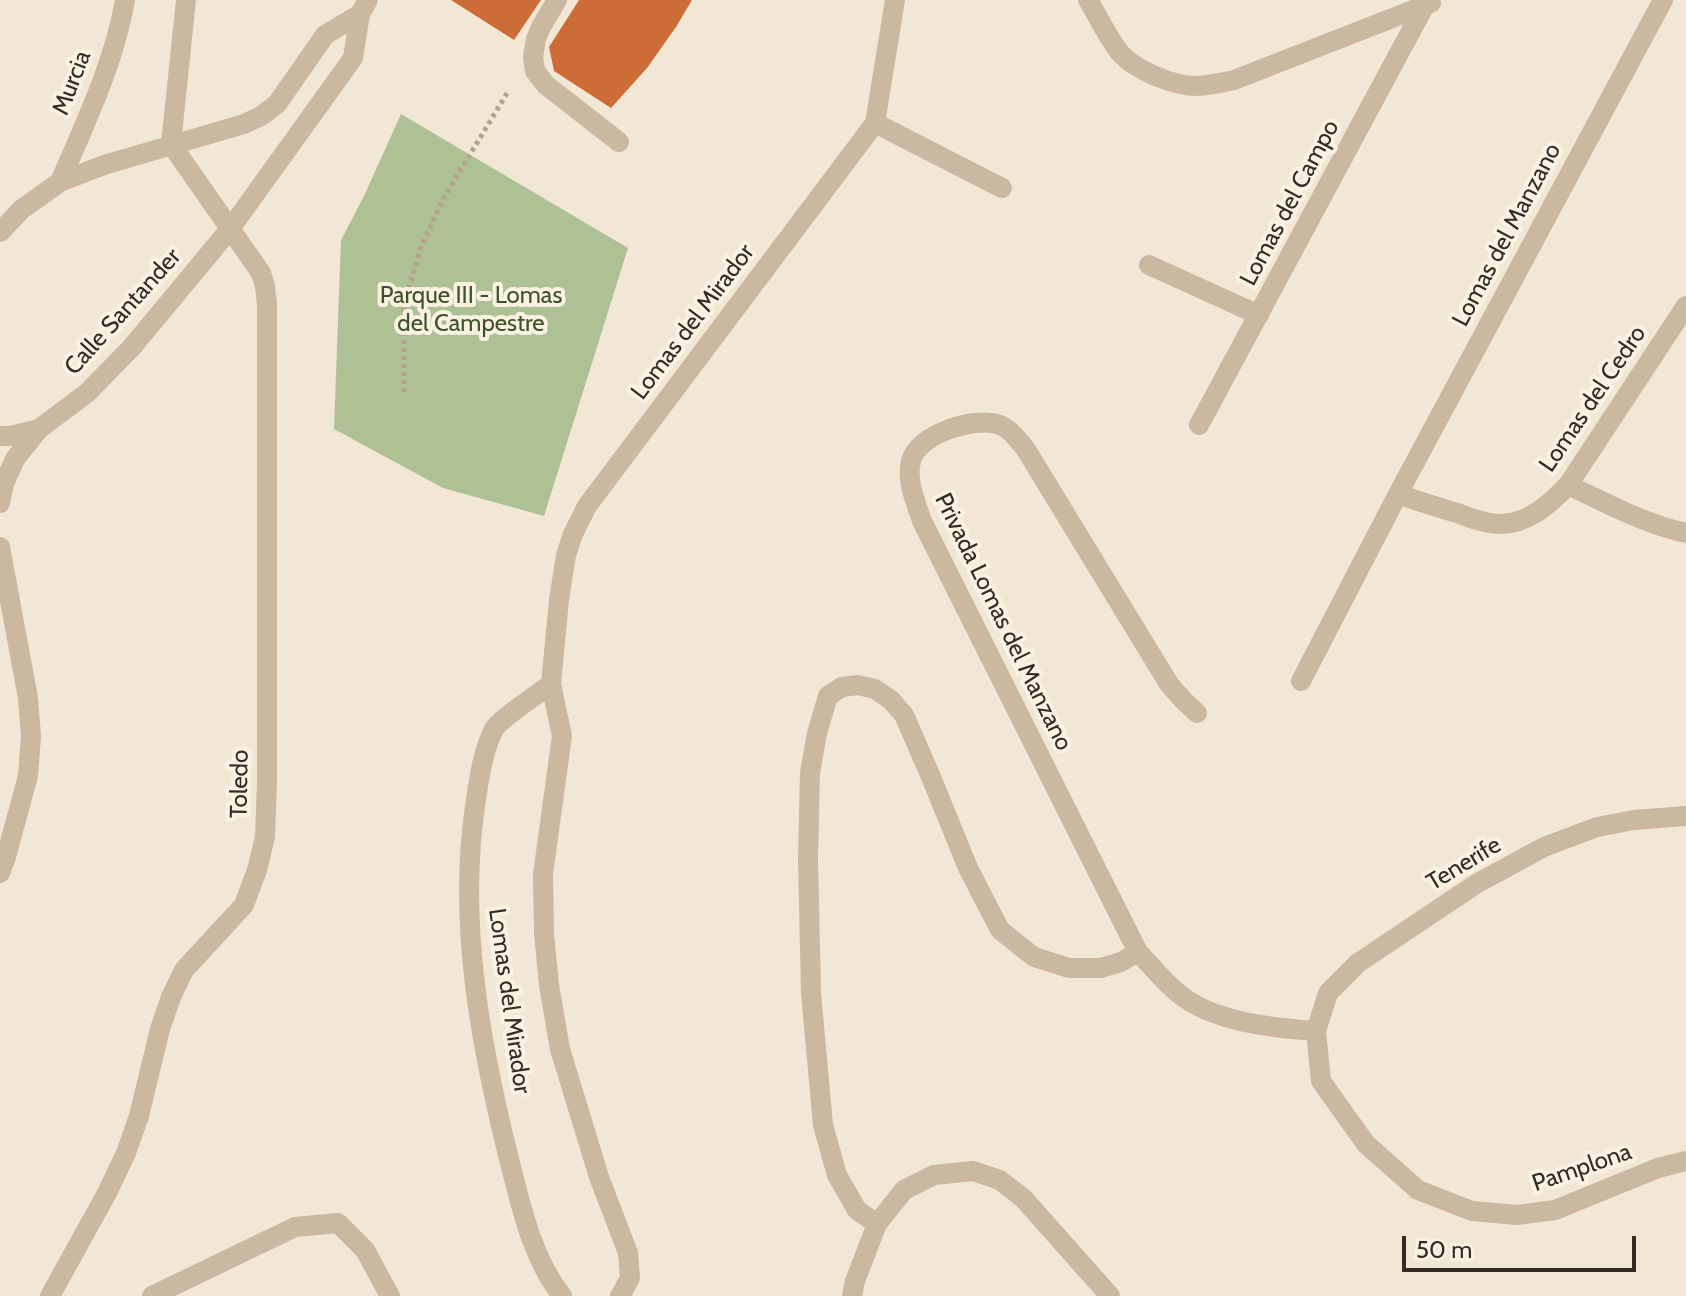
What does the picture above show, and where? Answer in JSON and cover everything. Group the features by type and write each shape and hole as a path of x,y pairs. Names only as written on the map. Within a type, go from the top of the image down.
{"street":[{"name":"Murcia","path":"60,182 99,89 120,28 125,0"},
{"path":"171,144 186,0"},
{"path":"557,0 536,39 533,57 535,71 546,85 619,142"},
{"name":"Lomas del Mirador","path":"620,1296 630,1278 628,1253 599,1177 560,1049 544,933 543,874 562,736 551,684 566,555 587,506 875,123 895,0"},
{"path":"1088,0 1129,61 1160,77 1193,86 1234,80 1432,2"},
{"name":"Lomas del Manzano","path":"1398,494 1663,0"},
{"name":"Lomas del Campo","path":"1199,425 1432,2"},
{"path":"0,232 22,209 60,182 104,165 244,124 261,116 277,104 325,35 364,7"},
{"name":"Calle Santander","path":"0,503 15,459 39,429 87,393 132,347 230,229 353,58 364,7"},
{"path":"875,123 1002,188"},
{"name":"Toledo","path":"50,1296 126,1153 171,997 184,970 244,905 265,837 265,286 261,273 171,144"},
{"path":"1149,265 1259,315"},
{"name":"Lomas del Cedro","path":"1398,494 1483,522 1516,522 1533,515 1551,503 1568,485 1686,306"},
{"name":"Privada Lomas del Manzano","path":"1138,952 922,521 912,494 909,471 916,450 956,426 975,422 994,423 1008,429 1025,448 1169,684 1197,713"},
{"path":"0,436 39,429"},
{"path":"1568,485 1639,519 1686,533"},
{"path":"1301,681 1398,494"},
{"path":"0,547 28,698 31,736 28,776 2,861"},
{"name":"Lomas del Mirador","path":"551,684 495,726 480,770 468,883 472,961 492,1090 530,1232 551,1283 562,1296"},
{"path":"877,1224 857,1210 837,1175 823,1125 811,993 810,773 828,696 842,687 858,685 875,689 891,700 904,715 968,868 1000,930 1034,957 1069,968 1101,968 1121,962 1138,952 1179,994 1206,1009 1245,1023 1316,1031"},
{"name":"Tenerife","path":"1316,1031 1328,993 1358,963 1476,884 1544,847 1597,827 1634,820 1686,816"},
{"name":"Pamplona","path":"1316,1031 1321,1081 1366,1144 1418,1190 1472,1211 1517,1215 1555,1210 1658,1168 1686,1161"},
{"path":"852,1296 877,1224 904,1190 934,1175 973,1171 1000,1180 1023,1198 1110,1296"},
{"path":"152,1296 295,1227 338,1223 365,1250 390,1296"}],"path":[{"path":"404,392 404,305 421,247 443,199 509,90"}],"green space":[{"name":"Parque III - Lomas del Campestre","path":"401,114 628,248 544,516 443,488 334,429 341,240"}],"building":[{"path":"451,0 541,0 514,40"},
{"path":"579,0 692,0 647,68 611,108 554,71 549,47"}]}
